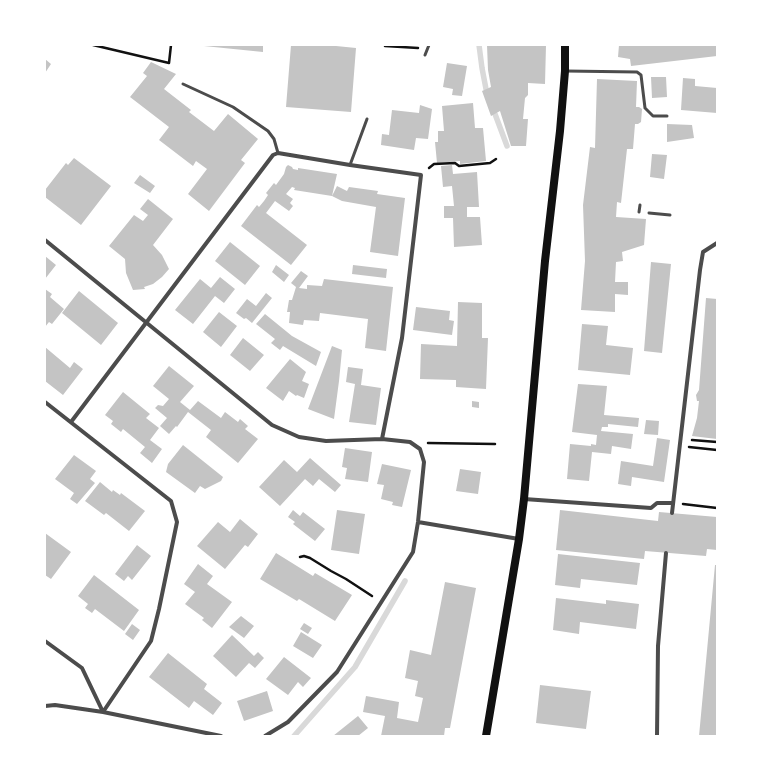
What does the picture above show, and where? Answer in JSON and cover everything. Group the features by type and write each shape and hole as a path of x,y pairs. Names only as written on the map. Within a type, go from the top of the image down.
{"main road":[{"path":"486,736 519,539 524,499 544,267 560,131 565,71 565,45"}],"street":[{"path":"71,422 272,155 278,153 421,175 402,338 382,438"},
{"path":"45,240 272,425 299,437 326,441 382,438 410,442 420,449 424,462 418,522 413,552 337,672 288,722 265,736"},
{"path":"672,513 703,252 717,243"},
{"path":"45,402 171,501 177,522 151,641 103,712"},
{"path":"524,499 651,508 657,503 673,503"},
{"path":"418,522 519,539"},
{"path":"657,736 658,646 666,553"},
{"path":"45,641 82,668 103,712"},
{"path":"45,706 55,704 103,712 222,736"}],"lane":[{"path":"425,55 429,47"},
{"path":"565,71 637,72 641,75 645,108 653,116 667,116"},
{"path":"183,84 233,107 268,131 274,139 278,153"},
{"path":"350,165 367,119"},
{"path":"639,212 640,205"},
{"path":"649,213 670,215"}],"path":[{"path":"93,45 169,63 172,45"},
{"path":"385,46 429,47"},
{"path":"421,175 434,164 455,163 459,166 490,163 496,159"},
{"path":"689,440 717,442"},
{"path":"420,449 428,442 495,444"},
{"path":"697,448 717,450"},
{"path":"673,503 717,508"},
{"path":"300,557 304,556 318,562 381,602"}],"building":[{"path":"263,45 263,52 204,46"},
{"path":"291,45 326,45 356,48 351,112 286,107"},
{"path":"487,45 546,45 545,84 528,83 528,95 525,98 523,119 528,119 526,146 511,146 500,111 491,116 482,91 491,87 488,70"},
{"path":"619,45 717,45 717,56 631,66 630,59 618,57"},
{"path":"45,59 51,64 45,73"},
{"path":"151,62 176,74 164,89 191,110 189,112 214,131 228,114 258,139 241,160 245,163 209,211 188,194 207,169 196,161 193,166 159,140 169,127 130,97 147,76 143,73"},
{"path":"447,63 467,66 462,96 452,95 453,89 443,87"},
{"path":"651,77 666,77 667,97 652,98"},
{"path":"683,78 695,79 695,86 717,88 717,113 681,110"},
{"path":"597,79 637,81 636,107 642,109 641,122 635,124 633,149 627,149 621,203 617,202 616,217 646,219 644,245 622,252 623,261 616,262 615,282 628,282 628,295 615,294 615,312 581,310 585,261 583,205 590,147 595,148"},
{"path":"473,103 475,128 483,128 486,161 460,164 460,161 437,163 435,142 438,142 438,131 444,131 442,106"},
{"path":"420,105 432,109 428,139 416,138 414,150 381,145 382,134 389,135 392,110 419,113"},
{"path":"667,124 692,125 694,138 667,142"},
{"path":"652,154 667,155 664,179 650,177"},
{"path":"74,158 111,186 81,225 45,197 45,190 66,163 68,165"},
{"path":"288,165 293,169 298,170 298,168 337,174 332,196 294,190 295,188 292,187 286,194 293,199 290,203 293,206 289,211 275,201 266,213 307,245 291,265 241,226 257,205 259,207 264,201 268,195 266,193 274,183 276,185 284,174"},
{"path":"452,165 453,174 477,172 479,207 467,207 467,217 480,217 482,245 454,247 453,218 444,218 444,206 454,206 452,186 443,187 441,166"},
{"path":"140,175 155,186 150,193 134,183"},
{"path":"337,186 347,191 349,187 378,191 377,194 405,198 398,256 370,252 376,207 342,201 332,196"},
{"path":"148,199 173,219 153,245 162,255 169,269 153,284 144,287 145,289 133,290 126,273 125,259 109,246 134,215 143,221 148,215 140,209"},
{"path":"230,242 260,266 245,285 215,261"},
{"path":"45,256 56,265 45,279"},
{"path":"651,262 671,264 662,353 644,351"},
{"path":"276,265 289,275 284,282 272,272"},
{"path":"353,265 387,269 386,278 352,274"},
{"path":"301,271 308,276 299,288 307,289 307,285 322,286 324,279 393,287 386,351 365,348 368,319 320,313 319,321 304,320 303,325 289,323 290,312 287,312 289,300 292,300 296,287 291,283"},
{"path":"220,277 235,289 224,303 215,296 193,324 175,310 200,279 211,288"},
{"path":"45,289 52,294 50,297 64,309 52,324 49,322 45,327"},
{"path":"79,291 118,323 101,345 62,313"},
{"path":"266,293 272,298 252,323 236,313 247,299 256,306"},
{"path":"706,298 717,299 717,439 692,436 697,418 699,401 697,401 696,395 699,390"},
{"path":"458,302 482,303 482,338 488,338 486,389 456,387 456,380 420,379 421,344 457,346"},
{"path":"416,307 450,311 449,320 454,321 452,335 413,330"},
{"path":"219,312 237,326 221,347 203,332"},
{"path":"265,314 292,336 321,352 316,366 283,346 280,350 271,343 275,339 256,324"},
{"path":"582,324 608,326 606,345 633,348 630,375 578,370"},
{"path":"243,338 264,355 250,371 230,355"},
{"path":"332,346 342,350 334,419 308,409"},
{"path":"45,347 70,368 74,362 83,369 63,395 45,381"},
{"path":"290,359 306,372 302,381 309,384 304,398 297,395 296,396 289,391 283,401 266,388"},
{"path":"169,366 194,386 180,402 190,410 198,401 221,418 225,412 238,422 240,419 248,426 245,429 258,439 238,463 206,437 211,430 188,412 177,427 176,426 169,434 160,426 167,418 155,408 158,405 163,406 169,399 153,386"},
{"path":"348,367 363,369 361,385 381,388 376,425 349,422 355,384 346,382"},
{"path":"578,384 607,386 604,415 639,418 638,427 608,424 608,427 602,427 601,431 633,434 631,449 612,446 611,454 592,452 589,481 567,479 570,444 596,445 597,435 572,432"},
{"path":"123,392 150,414 146,418 159,428 150,440 162,449 152,463 140,453 145,447 123,429 121,432 111,424 113,421 105,415"},
{"path":"472,401 479,402 479,408 472,407"},
{"path":"646,420 659,421 658,435 644,434"},
{"path":"657,438 670,440 664,482 632,477 631,486 618,484 621,461 653,466"},
{"path":"183,445 223,477 221,481 205,489 200,486 195,493 166,472 168,464"},
{"path":"345,448 372,452 368,482 345,479 347,468 342,467"},
{"path":"74,455 96,471 90,479 95,483 77,504 70,499 74,493 55,479"},
{"path":"310,458 341,485 335,492 319,479 313,486 305,479 280,506 259,487 284,460 297,472"},
{"path":"382,464 411,470 402,507 392,505 393,502 381,499 384,485 377,484"},
{"path":"460,469 481,472 478,494 456,491"},
{"path":"100,482 112,492 113,490 120,495 121,493 145,511 129,531 106,513 104,515 85,501"},
{"path":"293,510 300,516 303,512 325,529 315,541 293,524 295,522 288,517"},
{"path":"337,510 365,514 359,554 331,550"},
{"path":"560,510 658,521 659,512 717,517 717,550 707,549 706,556 645,551 644,559 556,550"},
{"path":"240,519 258,534 248,547 245,545 225,569 197,546 218,522 230,532"},
{"path":"45,533 71,552 51,579 45,575"},
{"path":"137,545 151,556 132,580 128,576 124,581 115,574"},
{"path":"276,553 313,576 315,573 352,595 335,621 299,599 297,601 260,579"},
{"path":"558,554 640,563 637,585 581,579 580,588 555,585"},
{"path":"198,564 213,576 207,584 232,602 212,628 202,620 204,618 185,604 195,592 184,584"},
{"path":"715,565 717,565 717,736 699,736"},
{"path":"94,575 139,610 124,631 95,609 92,613 85,608 88,604 78,596"},
{"path":"445,582 476,588 450,728 445,728 444,736 381,736 385,716 363,712 366,696 399,702 397,718 418,722 423,698 415,696 418,681 405,678 410,650 431,655"},
{"path":"556,598 606,604 606,600 639,604 636,629 580,622 579,634 553,630"},
{"path":"241,616 254,626 244,638 229,627"},
{"path":"304,623 312,628 308,634 300,629"},
{"path":"132,624 140,630 133,640 125,634"},
{"path":"301,632 322,645 313,658 293,646"},
{"path":"232,635 254,656 258,652 264,658 255,668 249,663 236,677 213,656"},
{"path":"168,653 207,684 204,689 222,703 213,715 194,701 189,708 149,677"},
{"path":"284,657 311,678 303,687 298,682 288,695 266,679"},
{"path":"540,685 591,691 586,729 536,723"},
{"path":"267,691 273,711 244,721 237,701"},
{"path":"358,716 368,728 358,736 333,736"}],"waterway":[{"path":"479,45 486,89"},
{"path":"495,114 507,146"},
{"path":"294,736 355,667 405,581"}]}
